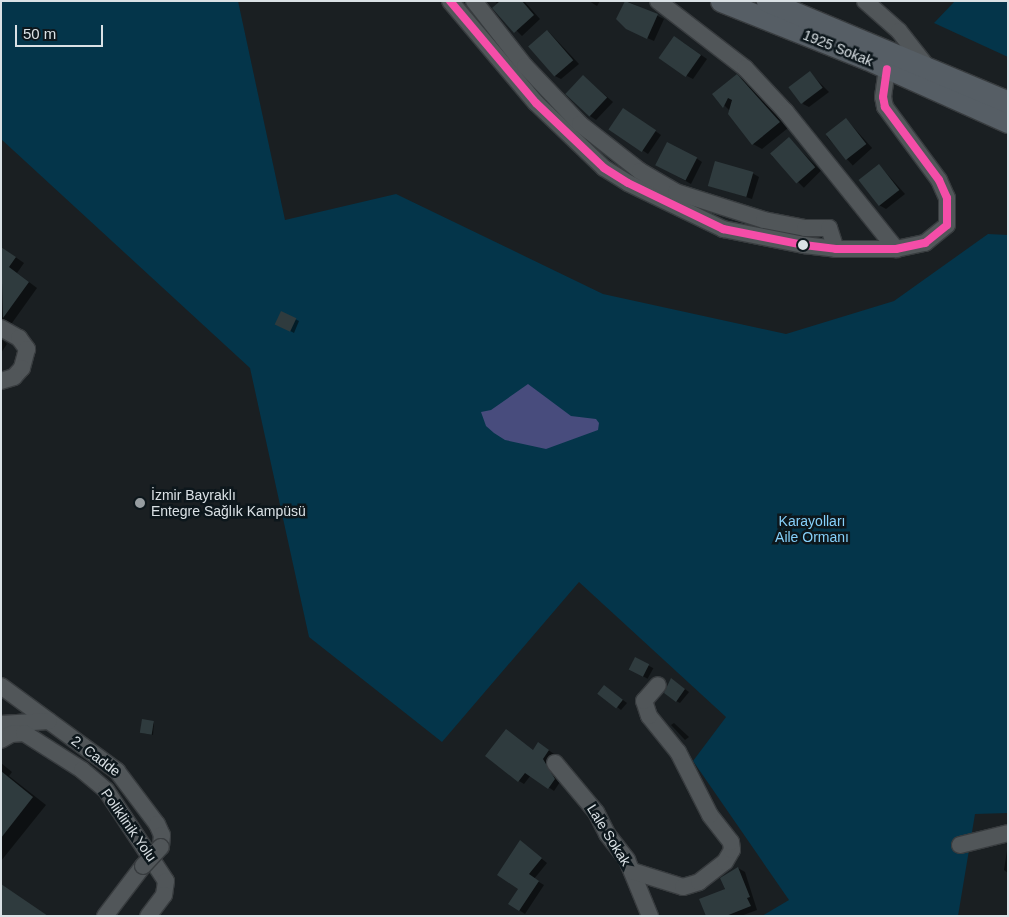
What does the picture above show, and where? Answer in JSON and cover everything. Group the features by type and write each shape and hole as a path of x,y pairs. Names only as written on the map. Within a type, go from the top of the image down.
{"main road":[{"name":"1925 Sokak","path":"721,1 887,69 1008,122"},
{"name":"1925 Sokak","path":"767,1 1008,102"}],"street":[{"path":"450,1 536,103 604,168 628,183 723,229 759,238 836,249 896,249 926,244 947,225 947,198 939,180 885,107 883,97 887,69"},
{"path":"474,1 524,66 580,124 640,171 676,192 764,220 805,228 829,228 836,249"},
{"path":"658,1 745,68 786,112 896,249"},
{"path":"865,1 878,8 928,68"},
{"path":"1,328 19,338 27,349 22,368 14,377 1,381"},
{"path":"632,871 683,887 699,882 725,862 732,850 732,842 710,815 678,752 650,716 644,701 658,685"},
{"path":"2,724 12,707 4,688"},
{"name":"2. Cadde","path":"4,688 127,782 157,824 162,835 161,847 143,866 105,916"},
{"path":"2,724 49,721"},
{"name":"Poliklinik Yolu","path":"1,740 11,734 24,733 82,770 106,790 166,881 164,895 148,916"},
{"name":"Lale Sokak","path":"555,763 596,812 632,871 650,916"},
{"path":"960,845 1008,833"}],"green space":[{"name":"Karayolları Aile Ormanı","path":"1,1 238,1 285,220 396,194 603,294 786,334 894,301 988,234 1008,235 1008,813 975,814 958,916 762,916 789,900 693,761 726,717 579,582 442,742 309,637 250,368 1,139"},
{"path":"955,1 1008,1 1008,57 934,23"}],"shaded area":[{"path":"528,384 571,416 596,419 599,423 598,430 546,449 505,440 494,433 486,426 481,412 491,410"}],"building":[{"path":"500,1 522,1 534,15 514,33 492,8"},
{"path":"625,1 658,14 647,39 626,29 616,19"},
{"path":"547,30 573,60 554,77 528,46"},
{"path":"674,36 701,55 686,77 659,58"},
{"path":"810,71 823,88 801,104 788,87"},
{"path":"737,74 780,122 752,145 728,114 732,100 728,98 723,108 712,94"},
{"path":"583,75 607,98 589,117 565,94"},
{"path":"623,108 656,130 642,152 608,130"},
{"path":"846,118 866,144 846,160 826,134"},
{"path":"789,137 815,167 796,184 770,153"},
{"path":"667,142 697,157 685,181 655,165"},
{"path":"715,161 753,172 746,197 708,186"},
{"path":"879,164 899,190 879,206 859,180"},
{"path":"1,247 16,257 9,267 29,282 3,318"},
{"path":"281,311 296,318 290,332 275,325"},
{"path":"635,657 649,664 643,677 629,669"},
{"path":"671,678 685,689 676,702 664,693"},
{"path":"604,685 623,700 616,708 597,694"},
{"path":"142,719 154,721 152,735 140,733"},
{"path":"506,729 533,750 538,742 549,750 543,759 555,779 548,789 525,773 518,782 485,756"},
{"path":"1,771 33,797 1,838"},
{"path":"520,840 542,858 529,874 539,881 519,911 508,904 518,889 497,875"},
{"path":"738,867 750,897 747,898 751,906 726,916 706,916 699,899 725,889 720,878"},
{"path":"1,884 48,916 1,916"}],"transit line":[{"path":"450,1 536,103 604,168 628,183 723,229 804,245 836,249 896,249 925,243 947,225 947,198 939,180 885,107 883,97 887,69"}],"place":[{"name":"İzmir Bayraklı Entegre Sağlık Kampüsü","path":"140,503"}]}
